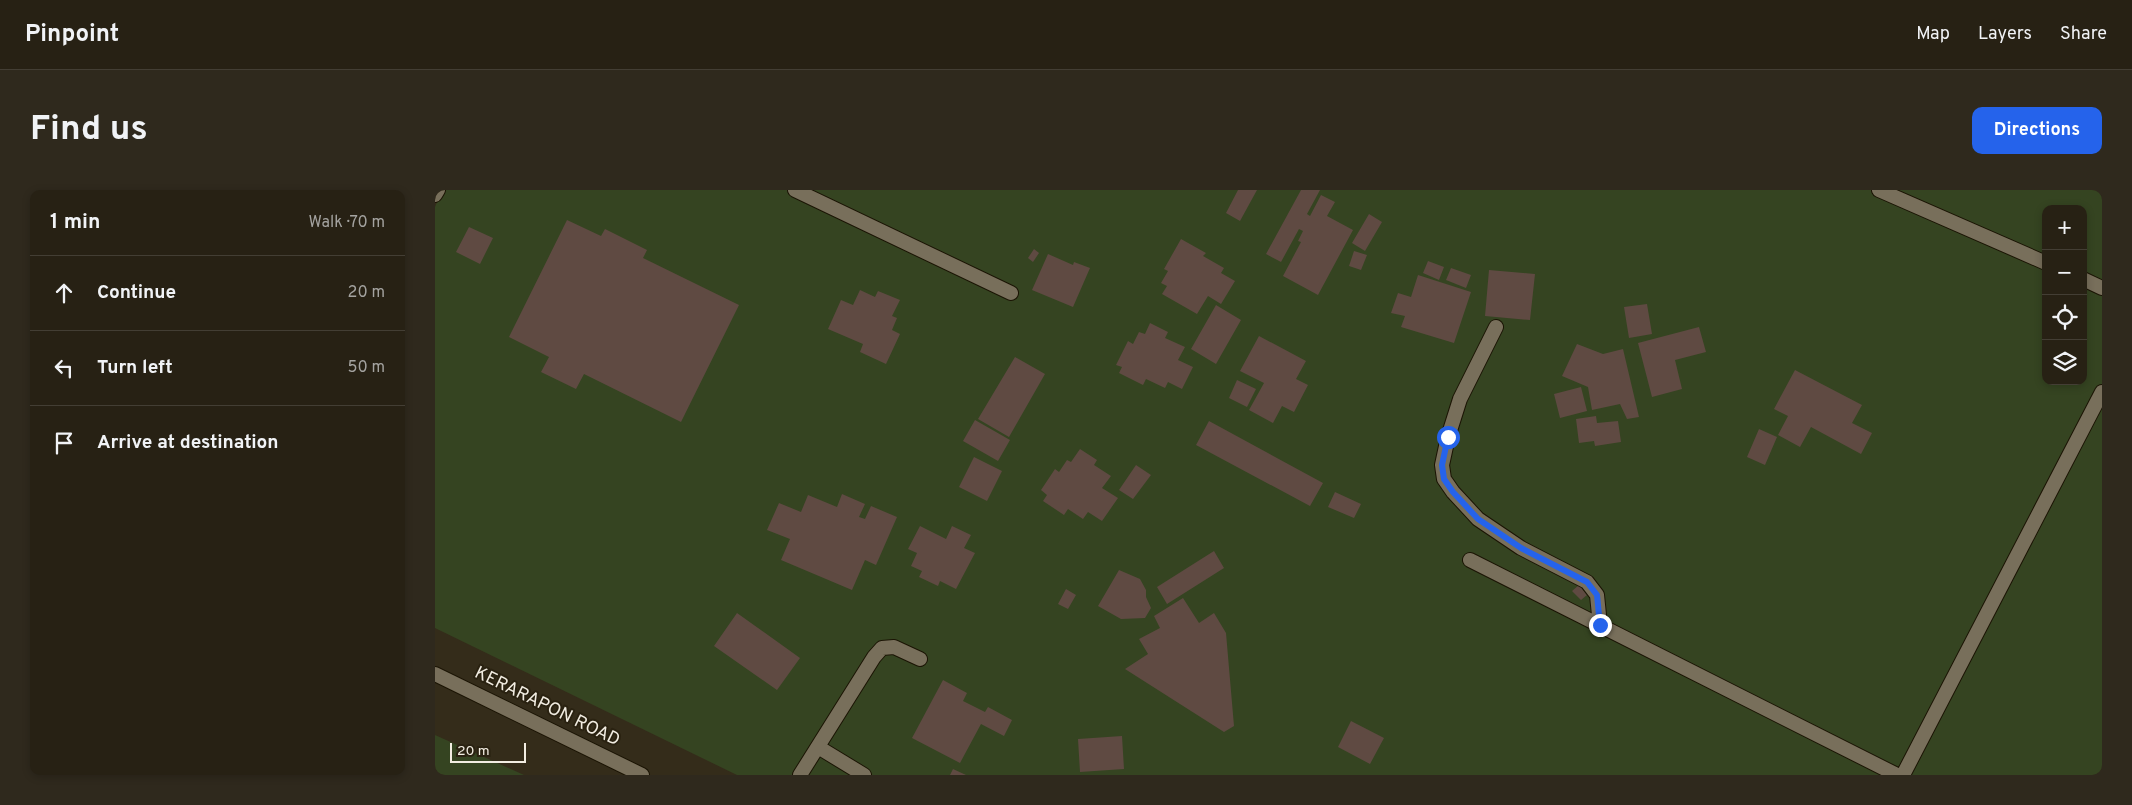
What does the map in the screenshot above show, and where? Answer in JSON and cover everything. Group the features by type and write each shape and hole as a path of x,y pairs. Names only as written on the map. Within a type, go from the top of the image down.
{"street":[{"path":"435,195 438,190"},
{"path":"795,190 1011,293"},
{"path":"1879,190 2042,261"},
{"path":"2087,281 2102,288"},
{"path":"1496,327 1460,399 1442,465 1444,479 1453,492 1478,519 1521,548 1587,582 1597,595 1600,625"},
{"path":"1903,775 2102,392"},
{"path":"1470,560 1897,775"},
{"path":"800,775 874,657 883,648 894,648 920,658"},
{"name":"KERARAPON ROAD","path":"435,674 642,775"},
{"path":"818,747 865,775"}],"green space":[{"path":"442,190 2102,190 2102,775 737,775 435,628 435,207"},
{"path":"435,735 524,775 435,775"}],"building":[{"path":"1238,190 1257,190 1240,221 1226,213"},
{"path":"1301,190 1320,190 1307,214 1310,216 1321,195 1335,202 1327,216 1353,230 1318,295 1283,276 1301,242 1298,241 1303,231 1299,229 1281,262 1266,254"},
{"path":"1369,214 1382,222 1365,251 1352,243"},
{"path":"567,220 601,236 605,229 647,250 643,258 739,305 681,422 584,374 576,389 541,372 549,357 509,337"},
{"path":"469,227 493,238 480,264 456,252"},
{"path":"1181,239 1206,253 1203,256 1224,268 1221,273 1235,281 1221,304 1208,296 1197,314 1162,294 1167,286 1161,283 1168,271 1164,269"},
{"path":"1034,249 1039,253 1033,262 1028,258"},
{"path":"1354,251 1367,255 1361,270 1349,266"},
{"path":"1048,254 1073,265 1074,262 1090,268 1073,307 1032,290"},
{"path":"1428,261 1444,267 1439,280 1423,273"},
{"path":"1451,268 1471,275 1466,288 1446,280"},
{"path":"1489,270 1535,274 1530,320 1485,316"},
{"path":"1418,275 1471,292 1454,343 1401,327 1405,316 1391,313 1398,293 1411,297"},
{"path":"860,290 875,297 878,291 900,300 892,316 897,318 892,330 900,334 886,364 860,352 863,344 828,329 841,300 853,305"},
{"path":"1647,304 1652,334 1629,338 1624,307"},
{"path":"1216,305 1241,320 1216,364 1191,349"},
{"path":"1150,323 1168,332 1165,338 1185,347 1178,360 1193,367 1182,389 1168,382 1165,388 1146,379 1143,385 1119,373 1122,367 1116,365 1128,341 1133,344 1139,332 1145,334"},
{"path":"1699,327 1706,352 1675,360 1682,389 1652,397 1638,343"},
{"path":"1259,336 1306,361 1296,379 1308,385 1294,412 1282,406 1273,423 1249,410 1264,383 1240,371"},
{"path":"1577,344 1603,354 1623,349 1639,417 1627,419 1620,404 1592,410 1588,387 1562,376"},
{"path":"1015,357 1045,374 1009,437 978,419"},
{"path":"1795,370 1862,405 1852,423 1872,433 1861,454 1811,427 1800,447 1778,435 1788,416 1774,409"},
{"path":"1237,380 1256,389 1247,407 1229,398"},
{"path":"1581,387 1587,411 1560,418 1554,394"},
{"path":"1596,416 1597,423 1618,421 1621,442 1595,446 1594,441 1579,443 1576,419"},
{"path":"975,420 1010,440 998,461 963,441"},
{"path":"1209,421 1323,483 1310,506 1196,445"},
{"path":"1759,429 1777,437 1765,465 1747,457"},
{"path":"1080,449 1097,460 1094,465 1111,476 1102,488 1118,498 1102,521 1088,512 1083,519 1068,509 1064,515 1043,501 1047,495 1041,490 1055,469 1059,472 1067,460 1071,462"},
{"path":"974,457 1002,471 987,501 959,487"},
{"path":"1136,465 1151,475 1133,499 1119,490"},
{"path":"1335,492 1361,504 1354,518 1328,507"},
{"path":"842,494 865,504 859,517 865,519 871,506 897,517 876,565 865,560 852,590 781,560 790,539 767,530 779,503 801,512 808,495 837,507"},
{"path":"920,526 946,539 952,526 971,535 964,548 975,553 956,589 940,581 938,586 919,577 922,571 911,566 917,553 908,549"},
{"path":"1214,551 1224,568 1167,604 1157,587"},
{"path":"1119,570 1140,579 1146,590 1146,597 1151,608 1145,618 1121,619 1098,606"},
{"path":"1579,585 1587,595 1581,600 1572,591"},
{"path":"1066,589 1076,595 1068,609 1058,604"},
{"path":"1183,598 1199,623 1214,613 1226,633 1234,726 1224,732 1125,669 1148,654 1139,639 1160,628 1154,616"},
{"path":"737,613 800,658 777,690 714,646"},
{"path":"943,680 967,693 963,701 985,712 988,707 1012,720 1004,736 981,724 960,763 912,738"},
{"path":"1351,721 1384,738 1370,764 1338,747"},
{"path":"1122,736 1124,769 1080,772 1078,739"},
{"path":"953,769 966,775 950,775"}],"route":[{"path":"1448,437 1442,465 1444,479 1453,492 1478,519 1521,548 1587,582 1597,595 1600,625"}]}
